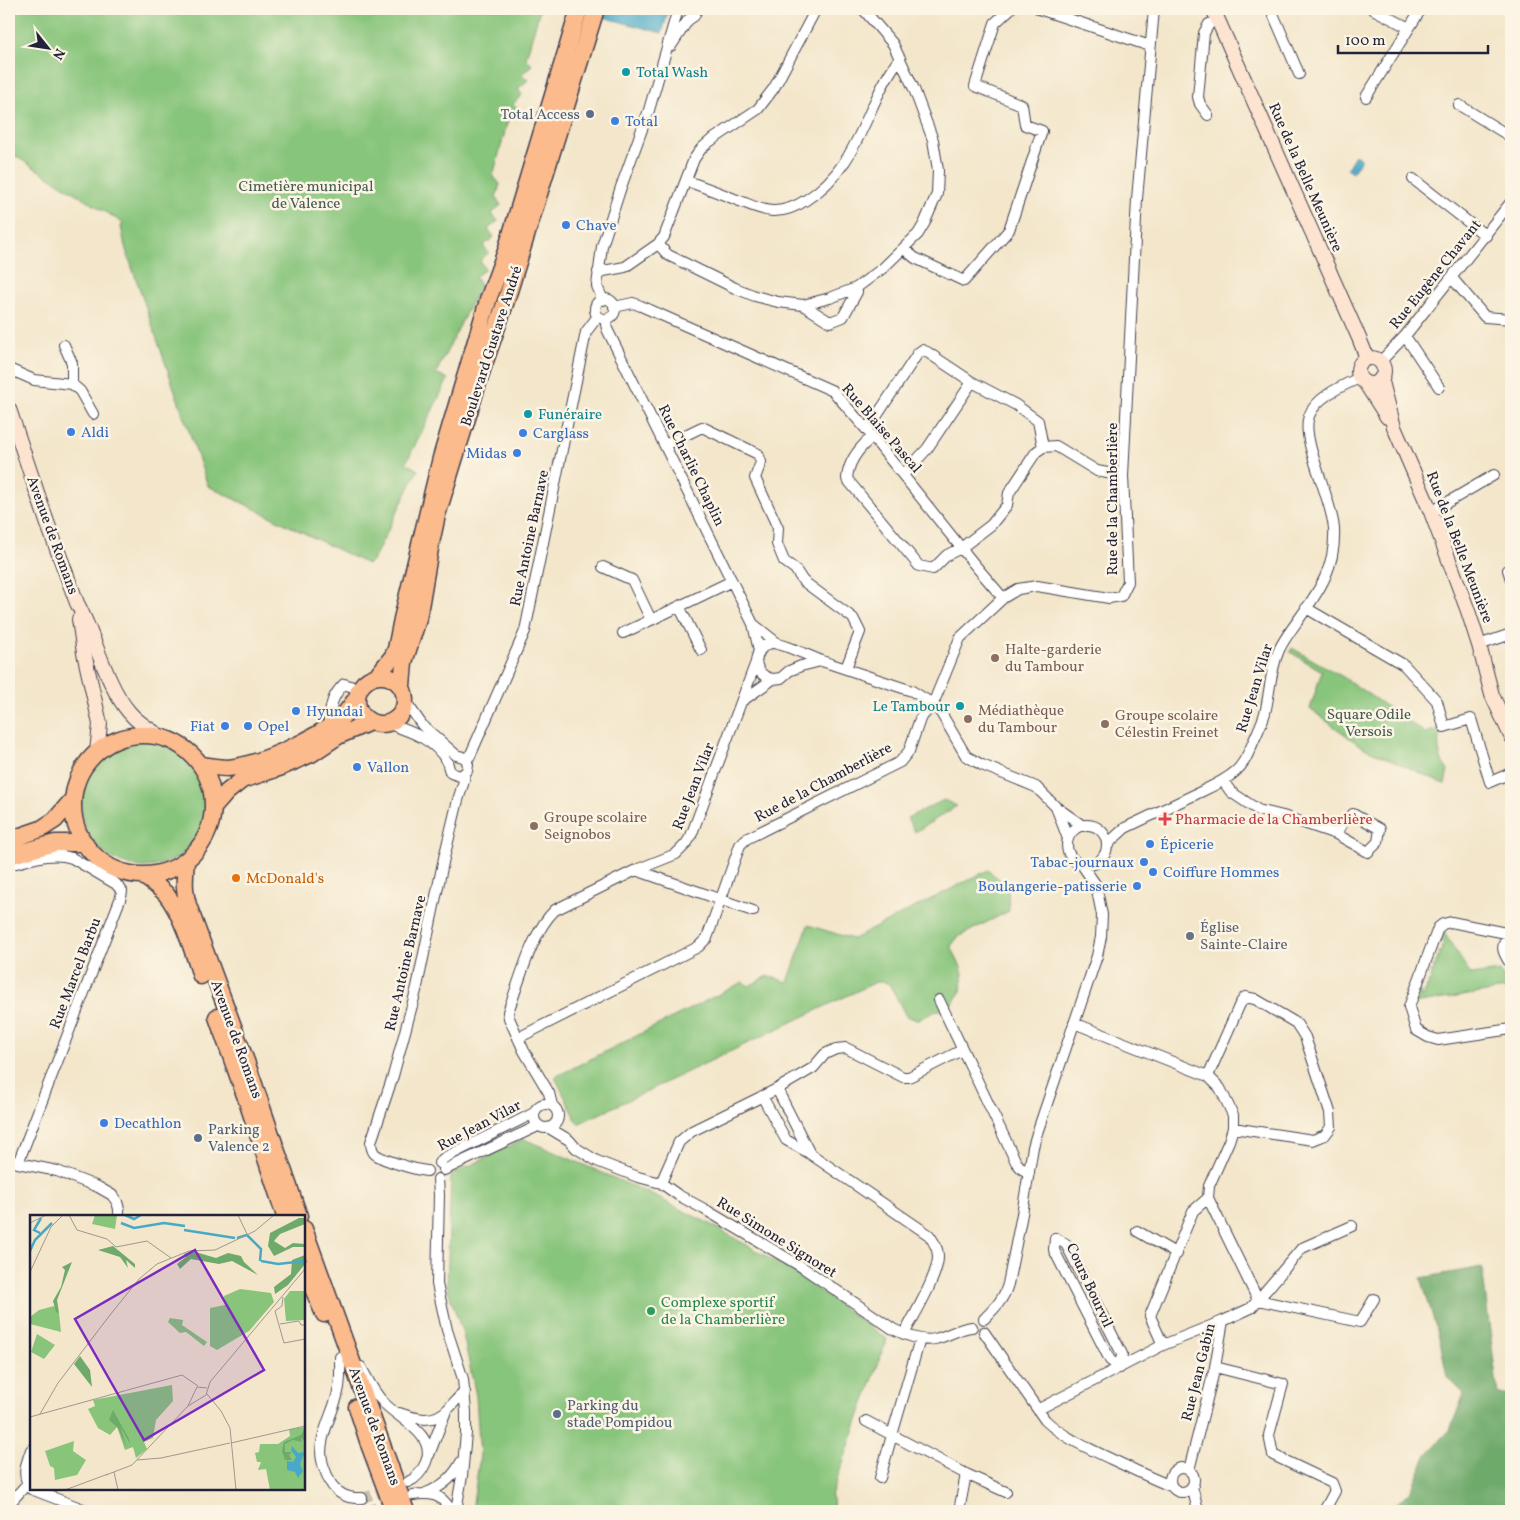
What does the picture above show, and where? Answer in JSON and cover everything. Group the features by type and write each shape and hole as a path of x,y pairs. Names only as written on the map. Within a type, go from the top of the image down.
{"main road":[{"name":"Boulevard Gustave André","path":"201,765 228,768 301,743 341,717 364,683 370,678 378,676 393,656 441,458 579,9"},
{"name":"Boulevard Gustave André","path":"389,724 401,715 404,709 404,662 418,619 431,543 438,515 596,9"},
{"path":"378,676 391,678 404,694"},
{"path":"358,694 358,708 363,716 370,722 383,725 389,724"},
{"path":"214,808 227,792 242,780 279,768 311,754 338,736 370,722"},
{"path":"133,735 160,736 179,744 195,757 201,765 208,778 214,808 203,842 196,852 178,866 161,873 142,875 125,873 109,866 85,844 76,822 74,799 76,786 88,762 108,744 120,738 133,735"},
{"path":"17,851 54,820 74,799"},
{"path":"17,851 55,843 85,844"},
{"name":"Avenue de Romans","path":"186,860 183,883 188,905 299,1215"},
{"name":"Avenue de Romans","path":"142,875 167,896 177,912 246,1098 285,1215"},
{"name":"Avenue de Romans","path":"305,1232 406,1511"},
{"name":"Avenue de Romans","path":"305,1270 340,1357 394,1511"}],"street":[{"path":"603,300 597,286 602,246 649,110 678,9"},
{"path":"665,54 688,20 694,16 697,9"},
{"path":"598,272 625,267 658,244 664,237 694,159 708,142 758,109 774,88 816,9"},
{"path":"658,244 668,255 735,288 778,302 804,305 856,288 904,249 918,234 936,194 938,170 933,140 914,89 893,44 863,9"},
{"path":"904,249 915,258 964,281 1009,230 1042,131 1025,125 1022,105 975,86 995,23 1010,9"},
{"path":"1040,9 1068,13 1150,46"},
{"name":"Rue de la Chamberlière","path":"518,1038 698,947 707,938 740,845 746,839 900,762 909,751 920,719 933,704 960,638 1003,598 1018,589 1037,586 1109,598 1121,596 1128,582 1123,476 1137,199 1154,9"},
{"path":"1271,9 1299,74"},
{"path":"1373,9 1409,28"},
{"path":"1366,97 1421,9"},
{"path":"1208,115 1200,104 1198,97 1204,33 1216,14"},
{"name":"Rue de la Belle Meunière","path":"1216,14 1359,338 1374,360"},
{"path":"687,181 757,208 772,211 784,210 800,204 819,190 844,164 855,146 889,72 900,58"},
{"path":"1459,105 1511,137"},
{"path":"1413,179 1486,236"},
{"name":"Rue Eugène Chavant","path":"1374,360 1405,336 1511,202"},
{"path":"1452,278 1485,317 1511,319"},
{"path":"804,305 830,322 843,317 857,292 856,288"},
{"path":"603,300 610,300 614,307 614,314 610,318 602,318 595,309 596,304 603,300"},
{"name":"Rue Blaise Pascal","path":"614,307 633,303 641,306 833,391 1003,598"},
{"name":"Rue Charlie Chaplin","path":"602,318 753,624 759,651"},
{"name":"Rue Antoine Barnave","path":"466,759 472,752 525,630 586,332 602,318"},
{"path":"1405,336 1439,387"},
{"path":"64,345 72,363 72,384"},
{"path":"866,429 874,420 918,353 922,350 972,382 1016,405 1038,421 1043,447"},
{"path":"1374,360 1383,367 1384,373 1382,378 1372,384 1363,381 1357,372 1358,366 1362,361 1374,360"},
{"path":"9,369 34,380 72,384 80,391 93,414"},
{"name":"Rue de la Belle Meunière","path":"1382,378 1394,427"},
{"name":"Rue de la Belle Meunière","path":"1363,381 1394,427 1432,512 1479,645 1492,695 1511,736"},
{"name":"Rue Jean Vilar","path":"1107,846 1125,828 1223,781 1238,769 1245,759 1264,714 1278,651 1323,583 1330,567 1334,538 1332,513 1307,434 1309,416 1320,401 1339,388 1363,381"},
{"path":"903,475 927,450 972,382"},
{"name":"Avenue de Romans","path":"9,409 47,522 77,603 114,688 123,704 137,721 160,736"},
{"path":"665,445 702,427 758,454 761,462 755,478 778,528 776,544 784,561 795,569 803,580 853,618 860,632 846,668"},
{"path":"872,437 858,450 847,479 918,566 933,569 947,555 961,548 991,525 1007,505 1008,493 1036,452 1043,447 1056,446 1097,471 1123,476"},
{"path":"1432,512 1494,475"},
{"path":"603,567 632,580 651,620"},
{"path":"623,633 732,581"},
{"name":"Avenue de Romans","path":"77,603 84,653 100,724 97,752"},
{"path":"679,606 701,650"},
{"path":"1306,608 1404,666 1437,701 1444,728 1471,719 1490,782 1511,773"},
{"name":"Rue Charlie Chaplin","path":"753,624 781,645"},
{"path":"1479,645 1511,634"},
{"path":"759,651 770,643 781,645 822,661 912,691 933,704 948,724 966,756 982,765 1036,787 1056,807 1083,826"},
{"path":"781,645 791,656 792,661 789,671"},
{"name":"Rue Jean Vilar","path":"552,1105 549,1094 518,1038 508,1012 535,940 548,917 555,910 636,870 676,854 686,844 692,836 759,651"},
{"path":"756,662 763,676 773,679 781,678 789,671 812,662 822,661"},
{"path":"741,702 773,679"},
{"path":"389,724 426,739 448,764 449,770 460,774 468,768 466,759 463,756 456,755 422,725 404,694"},
{"path":"448,764 449,760 456,755"},
{"name":"Rue Antoine Barnave","path":"427,1172 377,1156 373,1152 371,1142 393,1076 417,987 458,800 460,774"},
{"path":"1223,781 1231,792 1258,810 1283,816 1336,834"},
{"path":"1056,807 1068,839"},
{"path":"984,1319 1005,1294 1033,1147 1040,1121 1102,937 1102,915 1096,885 1101,860 1107,846 1104,834 1100,830 1092,826 1083,826 1077,828 1072,833 1068,839 1067,847 1072,859 1082,865 1096,885"},
{"name":"Rue Jean Vilar","path":"1100,830 1125,828"},
{"name":"Rue Marcel Barbu","path":"13,1161 72,1024 122,891 116,884 72,858 59,854 49,856 17,851"},
{"path":"1082,865 1095,864 1101,860"},
{"path":"636,870 754,911"},
{"path":"1511,965 1503,952 1503,944 1510,933 1451,922 1442,924 1438,928 1410,1006 1416,1030 1438,1040 1511,1029"},
{"path":"1208,1076 1240,1004 1245,997 1255,999 1296,1023 1305,1037 1330,1112 1331,1127 1325,1135 1313,1140 1232,1128"},
{"path":"939,1000 1016,1162 1029,1173"},
{"path":"1074,1023 1208,1076 1220,1088 1233,1115 1232,1128 1209,1186 1208,1198 1258,1300 1360,1322 1374,1299"},
{"path":"661,1183 680,1142 692,1130 777,1089 812,1068 825,1054 836,1049 846,1048 903,1076 909,1077 962,1050"},
{"name":"Rue Jean Vilar","path":"542,1084 536,1110 444,1158 441,1167 450,1168 544,1127"},
{"path":"777,1089 809,1153"},
{"path":"762,1096 782,1136 786,1140 809,1153 929,1235 936,1245 938,1257 937,1270 904,1334"},
{"path":"545,1104 552,1105 557,1110 558,1117 553,1126 544,1127 534,1120 536,1110 545,1104"},
{"name":"Rue Simone Signoret","path":"558,1117 569,1140 576,1148 597,1161 638,1177 661,1183 678,1195 802,1267 881,1322 904,1334 920,1339 935,1339 964,1328 972,1327"},
{"name":"Rue Simone Signoret","path":"544,1127 569,1140"},
{"path":"13,1161 57,1172 98,1186 112,1195 119,1209 119,1215"},
{"path":"432,1164 441,1167 443,1176 438,1180 432,1179 427,1172 428,1168 432,1164"},
{"path":"438,1180 437,1284 442,1310 465,1392 466,1433 456,1511"},
{"path":"1163,1345 1150,1316 1194,1211 1208,1198"},
{"name":"Rue Jean Gabin","path":"1189,1470 1215,1367 1223,1321 1250,1308 1302,1248 1352,1226"},
{"path":"1137,1232 1177,1254"},
{"name":"Cours Bourvil","path":"1055,1238 1066,1244 1122,1354 1120,1368 1110,1360 1054,1250 1055,1238"},
{"path":"980,1317 984,1319 988,1325 984,1332 977,1333 972,1327 972,1322 975,1319 980,1317"},
{"path":"336,1318 372,1389 391,1410 424,1438 428,1448 428,1457"},
{"path":"1039,1409 1163,1345 1223,1321"},
{"path":"984,1332 1046,1420 1055,1429 1068,1438 1155,1480 1170,1482"},
{"path":"880,1478 920,1339"},
{"path":"340,1357 338,1392 320,1450 334,1489 354,1499 362,1498"},
{"path":"1215,1367 1282,1384 1269,1435 1273,1455 1332,1483 1335,1491 1324,1511"},
{"path":"391,1410 428,1420 446,1411 465,1392"},
{"path":"408,1482 421,1473 446,1411"},
{"path":"866,1421 966,1474 1006,1492"},
{"path":"9,1504 30,1487 25,1477 25,1467 30,1453"},
{"path":"413,1495 426,1493 448,1480 456,1471 463,1457"},
{"path":"1192,1486 1183,1492 1176,1491 1170,1482 1172,1473 1178,1468 1189,1470 1193,1476 1192,1486 1197,1509"},
{"path":"959,1511 966,1474"},
{"path":"37,1490 88,1511"},
{"path":"1183,1492 1197,1509"},
{"path":"426,1493 435,1495 443,1500 451,1511"}],"green space":[{"name":"Cimetière municipal de Valence","path":"9,9 540,9 526,58 532,65 522,74 528,80 518,89 522,95 513,104 519,110 508,120 493,176 500,184 496,198 501,205 492,214 498,221 488,229 494,237 483,246 489,252 480,261 485,269 475,277 480,285 436,373 448,379 406,463 418,470 373,560 367,564 208,486 126,250 121,227 123,223 9,152"},
{"name":"Square Odile Versois","path":"1292,648 1343,677 1425,733 1440,728 1439,750 1443,763 1448,770 1445,784 1362,747 1310,709 1322,671 1290,652"},
{"path":"144,741 168,746 188,760 202,780 207,804 202,828 188,848 168,862 144,867 120,862 100,848 86,828 81,804 86,780 100,760 120,746"},
{"path":"944,800 957,806 915,832 907,818"},
{"path":"988,870 1000,880 1011,884 1008,890 1009,911 958,937 951,946 963,974 961,991 952,1004 917,1020 906,1016 890,985 885,982 876,982 578,1124 555,1077 743,982 749,986 768,976 788,982 808,925 853,939"},
{"path":"1443,931 1471,975 1500,971 1505,981 1511,981 1511,988 1414,1004 1419,990 1422,997 1425,995 1426,987 1429,985 1428,982 1431,981 1430,977 1433,975 1431,972 1435,971 1433,967 1437,966 1435,962 1438,961 1437,957 1440,956 1439,952 1442,951 1441,947 1444,945 1440,936"},
{"name":"Complexe sportif de la Chamberlière","path":"524,1139 644,1191 710,1224 788,1269 887,1339 831,1496 834,1508 842,1511 472,1511 480,1455 476,1396 463,1334 447,1287 451,1175"},
{"path":"1482,1267 1498,1394 1511,1394 1511,1498 1501,1511 1389,1511 1411,1490 1427,1454 1450,1430 1464,1394 1447,1377 1440,1341 1421,1278"}],"water":[{"path":"606,9 669,9 662,33 603,17"},
{"path":"1355,155 1361,159 1353,172 1347,168"}],"tunnel":[{"path":"362,1498 390,1489"},
{"path":"367,1511 395,1501"}],"place":[{"name":"Total Wash","path":"626,72"},
{"name":"Total Access","path":"590,114"},
{"name":"Total","path":"615,121"},
{"name":"Chave","path":"566,225"},
{"name":"Funéraire","path":"528,414"},
{"name":"Aldi","path":"71,432"},
{"name":"Carglass","path":"523,433"},
{"name":"Midas","path":"517,453"},
{"name":"Halte-garderie du Tambour","path":"995,658"},
{"name":"Le Tambour","path":"960,706"},
{"name":"Hyundai","path":"296,711"},
{"name":"Médiathèque du Tambour","path":"968,719"},
{"name":"Groupe scolaire Célestin Freinet","path":"1105,724"},
{"name":"Fiat","path":"225,726"},
{"name":"Opel","path":"248,726"},
{"name":"Vallon","path":"357,767"},
{"name":"Pharmacie de la Chamberlière","path":"1165,819"},
{"name":"Groupe scolaire Seignobos","path":"534,826"},
{"name":"Épicerie","path":"1150,844"},
{"name":"Tabac-journaux","path":"1144,862"},
{"name":"Coiffure Hommes","path":"1153,872"},
{"name":"McDonald's","path":"236,878"},
{"name":"Boulangerie-patisserie","path":"1137,886"},
{"name":"Église Sainte-Claire","path":"1190,936"},
{"name":"Decathlon","path":"104,1123"},
{"name":"Parking Valence 2","path":"198,1138"},
{"name":"Complexe sportif de la Chamberlière","path":"651,1311"},
{"name":"Parking du stade Pompidou","path":"557,1414"}]}
